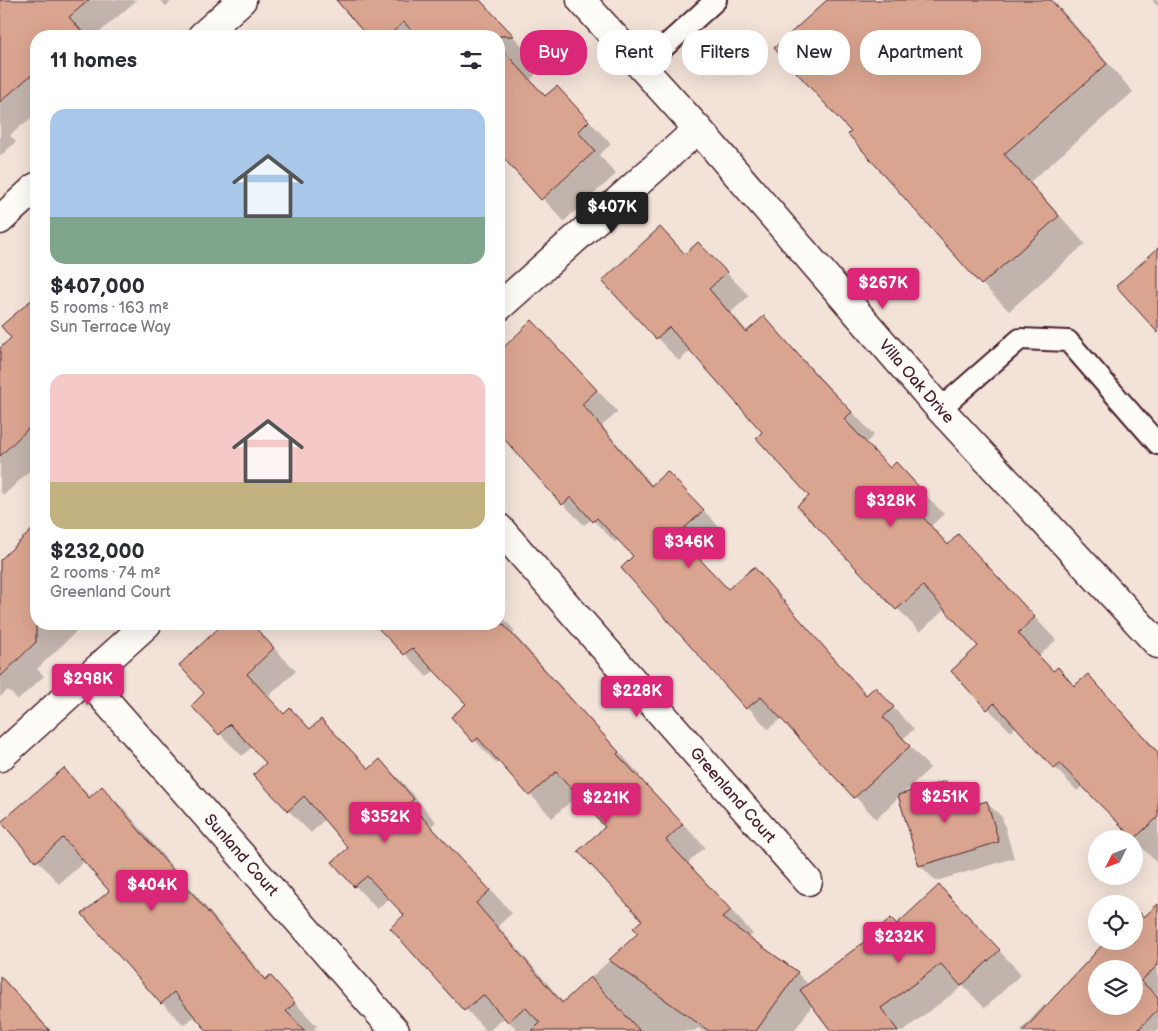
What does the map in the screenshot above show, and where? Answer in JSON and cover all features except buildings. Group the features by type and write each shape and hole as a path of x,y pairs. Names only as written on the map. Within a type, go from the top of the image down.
{"street":[{"path":"209,30 242,0"},
{"name":"Villa Oak Drive","path":"581,0 608,30"},
{"name":"Villa Oak Drive","path":"649,75 940,409 1156,637"},
{"path":"505,302 698,129"},
{"path":"0,220 30,192"},
{"name":"Greenland Court","path":"505,535 808,881"},
{"path":"0,757 140,630"},
{"name":"Sunland Court","path":"87,678 395,1031"}],"lane":[{"path":"672,40 716,0"},
{"path":"940,409 1020,339 1068,341 1158,444"}]}
